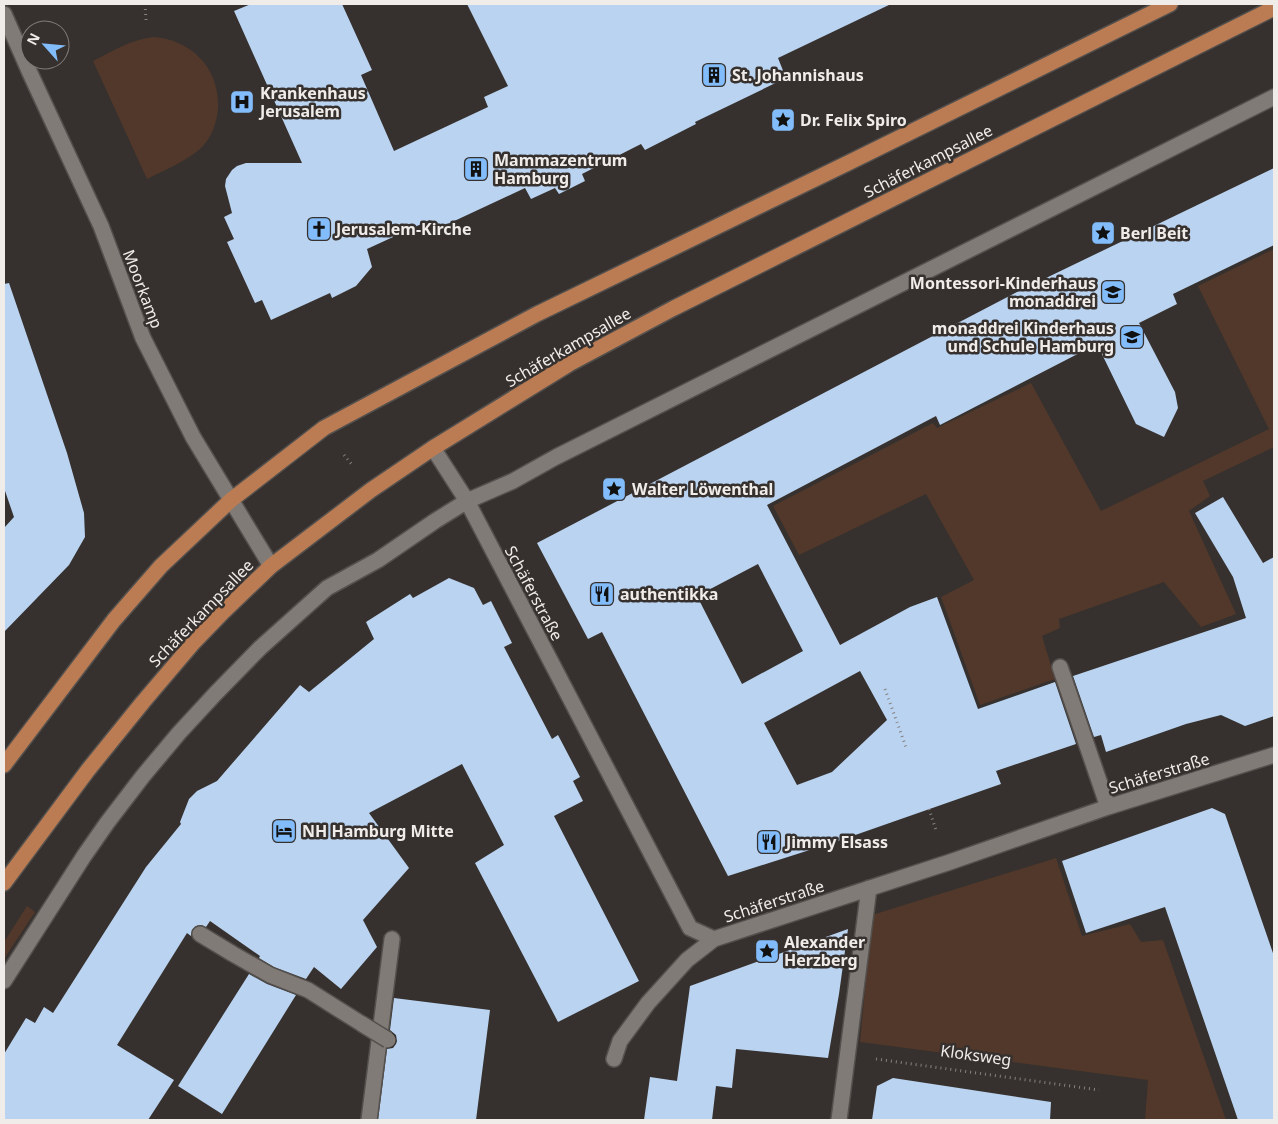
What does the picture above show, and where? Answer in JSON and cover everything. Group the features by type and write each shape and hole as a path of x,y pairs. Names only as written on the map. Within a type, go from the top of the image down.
{"main road":[{"name":"Schäferkampsallee","path":"4,765 114,620 161,566 231,500 324,428 537,314 1170,4"},
{"name":"Schäferkampsallee","path":"4,883 88,770 200,636 271,566 371,490 433,448 569,364 674,308 1274,8"}],"street":[{"name":"Moorkamp","path":"4,14 101,226 143,338 181,415 271,566"},
{"path":"4,981 84,856 143,776 179,733 260,648 327,588 378,560 467,501 513,481 564,453 1274,98"},
{"name":"Schäferstraße","path":"433,448 467,501 690,928 714,939 950,862 1108,807 1274,758"},
{"path":"1060,667 1108,807"},
{"path":"839,1120 869,888"},
{"path":"200,934 270,975 308,990 388,1040"},
{"path":"368,1120 392,939"},
{"path":"614,1059 620,1041 648,1003 687,960 714,939"}],"path":[{"path":"146,4 146,20"},
{"path":"344,455 353,466"},
{"path":"885,689 907,750"},
{"path":"928,810 936,830"},
{"name":"Kloksweg","path":"848,1055 1099,1090"}],"shaded area":[{"path":"154,37 168,39 180,44 191,50 201,59 209,69 214,81 218,108 214,128 209,138 198,151 147,179 93,61 130,43"},
{"path":"1274,249 1274,447 1203,481 1210,496 1189,511 1236,614 1201,627 1164,582 1059,619 1060,628 1042,636 1055,679 980,705 941,597 974,580 926,494 799,555 773,506 933,423 937,428 1031,383 1101,511 1269,429 1198,286"},
{"path":"1056,858 1082,936 1130,924 1141,942 1163,940 1226,1120 1145,1120 1148,1080 860,1042 872,915"},
{"path":"27,906 35,912 4,959 4,942"}],"building":[{"path":"251,4 342,4 372,70 361,75 394,151 488,107 484,97 508,86 467,4 891,4 778,58 786,78 695,122 696,124 645,150 641,144 582,174 585,181 559,194 555,188 531,199 525,188 435,230 430,220 367,249 372,267 356,286 332,298 330,293 271,320 262,300 255,303 227,242 234,239 224,217 232,213 225,186 226,179 237,166 246,163 302,163 234,11"},
{"path":"1274,168 1274,245 1173,294 1177,304 1139,323 1175,392 1178,408 1164,437 1136,424 1097,344 940,425 936,416 767,505 840,645 910,607 937,597 978,709 1055,682 1076,744 996,771 1001,784 841,840 728,876 602,632 588,639 537,543 1017,292","holes":["758,564 803,651 742,684 697,596","860,671 887,720 832,772 797,785 764,723"]},
{"path":"9,283 67,453 84,513 85,537 69,565 4,632 4,528 14,517 4,488 4,284"},
{"path":"1223,497 1263,563 1274,557 1274,716 1245,726 1221,715 1186,724 1106,752 1101,735 1094,737 1073,676 1246,618 1233,577 1195,513"},
{"path":"449,578 474,588 483,605 491,601 512,643 504,647 552,739 558,735 580,777 573,781 583,801 554,816 639,981 558,1022 475,863 504,845 462,764 369,813 409,868 363,920 377,947 341,989 314,967 306,979 274,967 210,921 206,927 196,926 192,930 191,936 187,933 117,1045 174,1080 148,1120 4,1120 4,1054 26,1018 35,1023 44,1007 53,1013 146,867 181,824 180,822 189,799 197,791 217,781 300,685 309,692 374,639 366,622 410,594 413,598"},
{"path":"1212,808 1225,814 1274,956 1274,1120 1238,1120 1165,907 1086,933 1062,861"},
{"path":"848,929 828,1058 736,1049 732,1088 716,1086 712,1120 644,1120 650,1077 677,1081 690,986"},
{"path":"249,974 267,984 296,995 222,1114 178,1086"},
{"path":"394,998 490,1010 476,1120 378,1120 387,1049 393,1048 397,1041 396,1035 390,1030"},
{"path":"893,1078 1051,1102 1050,1120 872,1120 877,1086"}],"place":[{"name":"St. Johannishaus","path":"714,75"},
{"name":"Krankenhaus Jerusalem","path":"242,102"},
{"name":"Dr. Felix Spiro","path":"783,120"},
{"name":"Mammazentrum Hamburg","path":"476,169"},
{"name":"Jerusalem-Kirche","path":"319,229"},
{"name":"Berl Beit","path":"1103,233"},
{"name":"Montessori-Kinderhaus monaddrei","path":"1113,292"},
{"name":"monaddrei Kinderhaus und Schule Hamburg","path":"1132,337"},
{"name":"Walter Löwenthal","path":"614,489"},
{"name":"authentikka","path":"602,594"},
{"name":"NH Hamburg Mitte","path":"284,831"},
{"name":"Jimmy Elsass","path":"769,842"},
{"name":"Alexander Herzberg","path":"767,951"}]}
